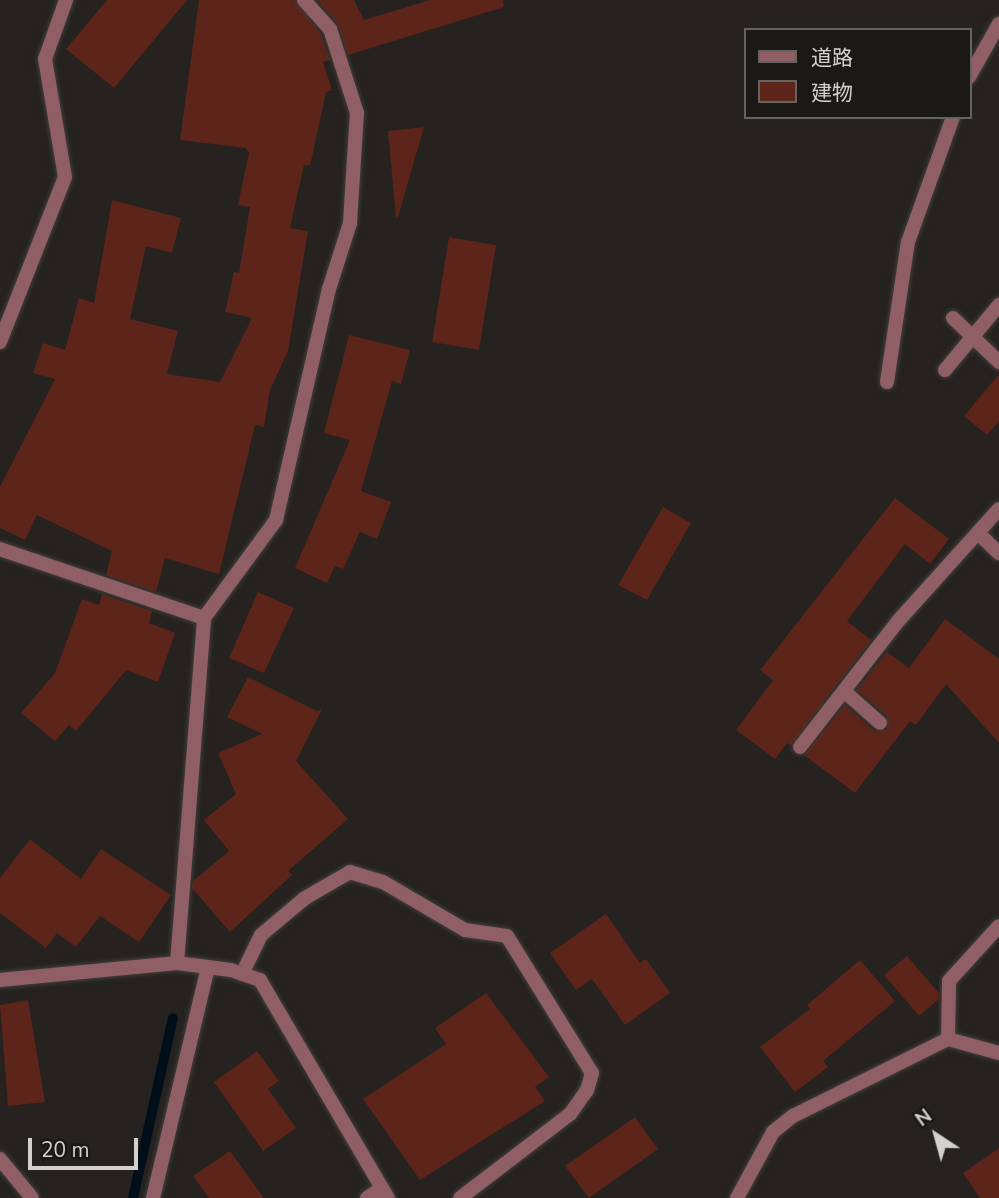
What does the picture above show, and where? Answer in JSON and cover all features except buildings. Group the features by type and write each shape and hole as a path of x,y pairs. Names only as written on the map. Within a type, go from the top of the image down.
{"street":[{"path":"0,342 65,177 45,59 66,0"},
{"path":"177,963 204,618 276,520 329,289 351,223 357,113 330,29 304,0"},
{"path":"971,73 999,24"},
{"path":"887,382 908,242 952,119"},
{"path":"945,370 999,305"},
{"path":"953,318 999,362"},
{"path":"800,747 844,691 999,509"},
{"path":"978,533 999,553"},
{"path":"0,549 204,618"},
{"path":"844,691 880,723"},
{"path":"242,974 261,935 305,898 350,872 383,882 465,930 507,936 592,1073 587,1090 570,1114 460,1198"},
{"path":"948,1040 949,981 999,926"},
{"path":"0,980 177,963 208,967 260,980 385,1193 367,1198"},
{"path":"153,1198 208,967"},
{"path":"737,1198 772,1132 793,1116 948,1040 999,1053"},
{"path":"0,1159 32,1198"}],"waterway":[{"path":"133,1198 173,1018"}]}
